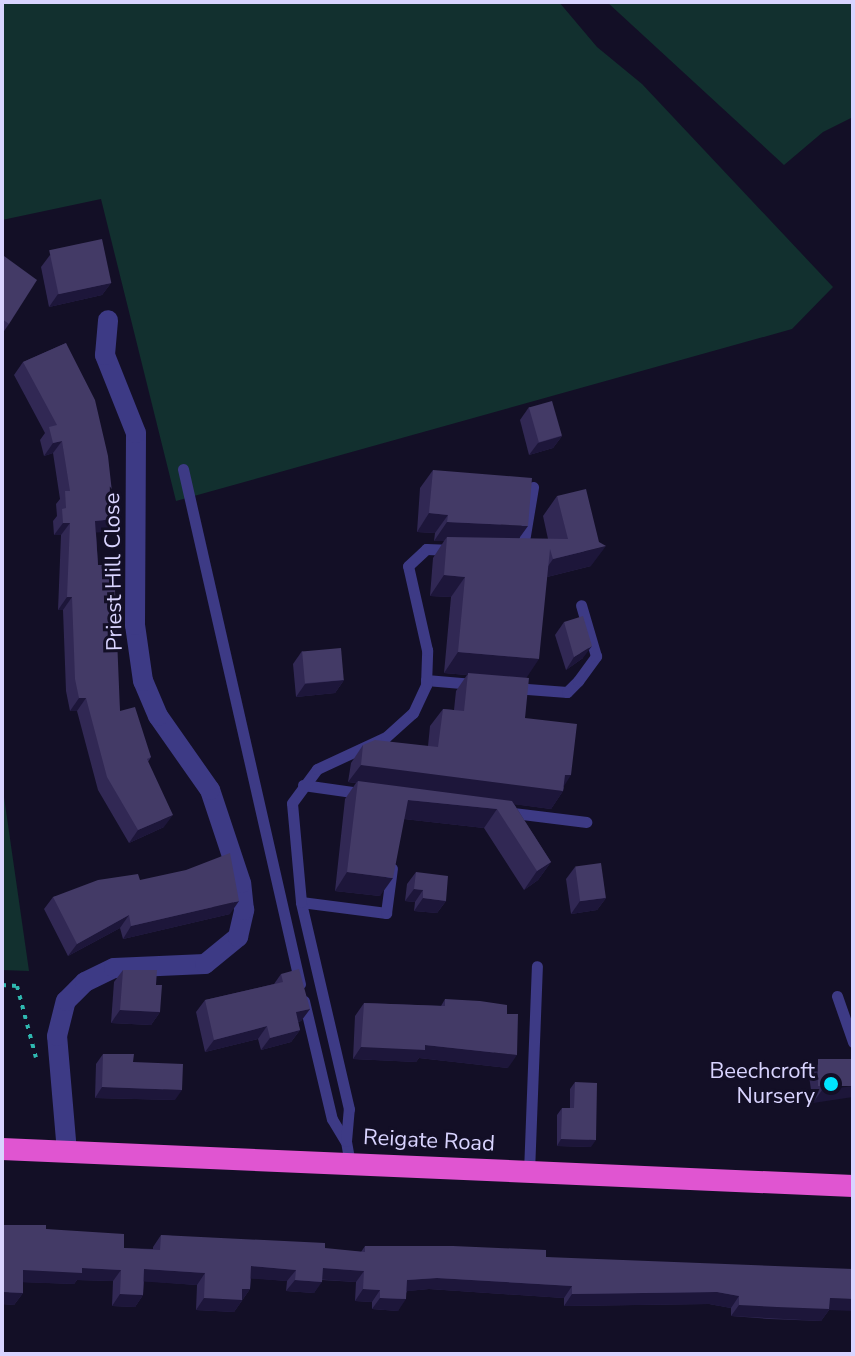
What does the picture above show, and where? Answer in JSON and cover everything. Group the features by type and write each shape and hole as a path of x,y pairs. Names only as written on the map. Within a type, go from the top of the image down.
{"highway":[{"name":"Reigate Road","path":"2,1149 853,1186"}],"street":[{"name":"Priest Hill Close","path":"67,1152 57,1036 66,1001 85,982 114,968 205,964 238,937 244,910 234,858 210,790 158,716 143,681 135,625 136,433 105,355 108,320"}],"lane":[{"path":"183,469 332,1119 346,1141"},
{"path":"507,553 522,553 533,487"},
{"path":"350,1164 346,1141 349,1109 301,902 292,814 303,785 317,769 386,737 413,713 426,680 427,650 408,566 426,549 475,551"},
{"path":"504,687 567,692 578,681 596,656 581,605"},
{"path":"426,680 489,685"},
{"path":"303,785 381,796"},
{"path":"491,810 586,822"},
{"path":"301,902 386,913 394,856"},
{"path":"529,1172 537,966"},
{"path":"837,996 853,1042"}],"path":[{"path":"2,985 17,986"}],"green space":[{"path":"2,2 559,2 597,47 642,84 833,287 792,329 176,501 101,199 2,220"},
{"path":"607,2 853,2 853,117 823,132 784,165"},
{"path":"2,783 29,971 2,970"}],"building":[{"path":"102,239 111,283 59,294 49,250"},
{"path":"4,256 37,280 9,324 2,319"},
{"path":"66,343 95,400 108,456 115,519 95,521 98,565 114,565 120,711 135,707 151,757 147,759 173,815 138,830 107,777 86,698 79,698 75,679 72,597 67,597 70,523 63,523 62,509 66,508 65,491 70,491 62,441 53,443 49,427 57,425 23,362"},
{"path":"552,401 562,436 539,442 529,408"},
{"path":"433,470 532,478 528,526 447,522 448,515 429,513"},
{"path":"586,489 599,542 606,546 553,559 550,549 539,659 458,652 465,577 444,575 447,537 568,539 557,496"},
{"path":"583,616 592,646 574,657 564,622"},
{"path":"341,648 344,680 305,683 302,651"},
{"path":"468,673 529,678 525,718 577,724 571,775 565,775 563,791 361,765 363,745 375,740 438,747 443,709 464,711"},
{"path":"358,781 512,801 551,862 537,871 497,809 408,800 393,878 347,872"},
{"path":"230,853 239,901 131,926 129,915 77,944 53,897 98,880 138,874 140,880 186,870"},
{"path":"601,863 606,898 580,901 575,867"},
{"path":"416,872 448,876 446,901 423,898 423,890 414,889"},
{"path":"299,969 310,1009 296,1012 300,1030 270,1038 267,1026 214,1040 205,1000 283,982 281,974"},
{"path":"123,970 157,970 156,985 162,985 160,1012 120,1010"},
{"path":"445,999 507,1005 507,1014 518,1014 517,1055 425,1045 425,1050 361,1047 364,1003 445,1006"},
{"path":"103,1054 134,1054 133,1062 183,1064 182,1090 102,1087"},
{"path":"818,1059 853,1059 853,1086 818,1086"},
{"path":"575,1082 597,1083 596,1140 561,1139 562,1108 574,1108"},
{"path":"2,1225 46,1225 46,1229 124,1234 124,1248 160,1250 161,1235 325,1243 325,1248 365,1252 365,1246 453,1246 546,1250 546,1257 853,1269 853,1299 830,1298 829,1309 777,1307 739,1305 739,1296 717,1292 572,1294 572,1286 437,1278 407,1280 406,1299 380,1298 380,1290 363,1289 364,1271 323,1268 322,1282 295,1280 296,1270 251,1266 250,1289 242,1289 242,1300 204,1298 205,1273 144,1269 143,1295 120,1294 121,1270 82,1268 82,1273 23,1270 23,1293 2,1292"}],"place":[{"name":"Beechcroft Nursery","path":"831,1084"}]}
